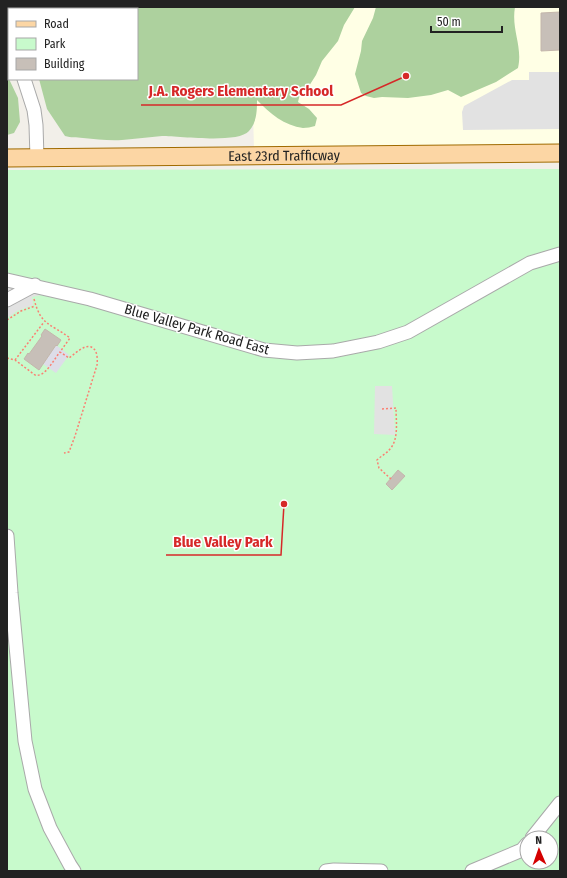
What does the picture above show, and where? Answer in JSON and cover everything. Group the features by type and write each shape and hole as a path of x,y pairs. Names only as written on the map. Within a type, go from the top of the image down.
{"main road":[{"name":"East 23rd Trafficway","path":"7,158 560,153"}],"street":[{"path":"24,80 34,110 37,158"},
{"name":"Blue Valley Park Road East","path":"7,280 32,287 90,299 264,350 297,353 333,351 378,342 408,332 530,263 560,254"},
{"path":"7,300 32,287"},
{"path":"7,536 11,593 26,741 33,782 50,828 74,871"},
{"path":"538,830 560,803"},
{"path":"472,871 519,851"},
{"path":"326,871 381,871"}],"path":[{"path":"7,358 15,360 35,375 39,376 43,374 70,338 58,329 44,322 36,306 32,287"},
{"path":"7,320 20,311 36,306"},
{"path":"15,360 44,322"},
{"path":"60,352 69,358 85,347 90,347 97,351 98,359 75,436 69,452 64,453"},
{"path":"382,408 396,408 396,436 394,443 390,450 378,460 379,468 390,479"}],"shaded area":[{"path":"250,7 560,7 560,144 254,149"},
{"path":"529,72 560,72 560,129 463,130 462,112 464,106 512,80 529,80"},
{"path":"7,287 41,295 32,297 33,305 17,311 7,318"},
{"path":"56,345 69,355 56,373 43,364"},
{"path":"375,386 392,386 395,435 374,434"}],"green space":[{"path":"355,7 344,25 338,41 322,61 309,86 300,94 298,102 309,109 317,118 315,126 303,128 290,125 272,114 257,100 257,112 254,124 249,131 243,135 221,138 162,136 127,140 65,136 47,109 39,80 138,80 138,8 10,8"},
{"path":"376,7 515,7 514,23 519,52 518,68 496,82 461,97 448,90 431,95 408,98 374,98 366,96 361,93 355,74 362,41 373,18"},
{"path":"7,68 8,80 9,80 18,98 20,122 14,133 7,135"},
{"path":"560,169 560,871 7,871 7,170"}],"building":[{"path":"560,12 560,50 541,51 541,13"},
{"path":"45,329 61,340 39,370 24,359 42,336 41,335"},
{"path":"398,470 405,476 392,490 386,484"}],"place":[{"name":"J.A. Rogers Elementary School","path":"406,76"},
{"name":"Blue Valley Park","path":"284,504"}]}
